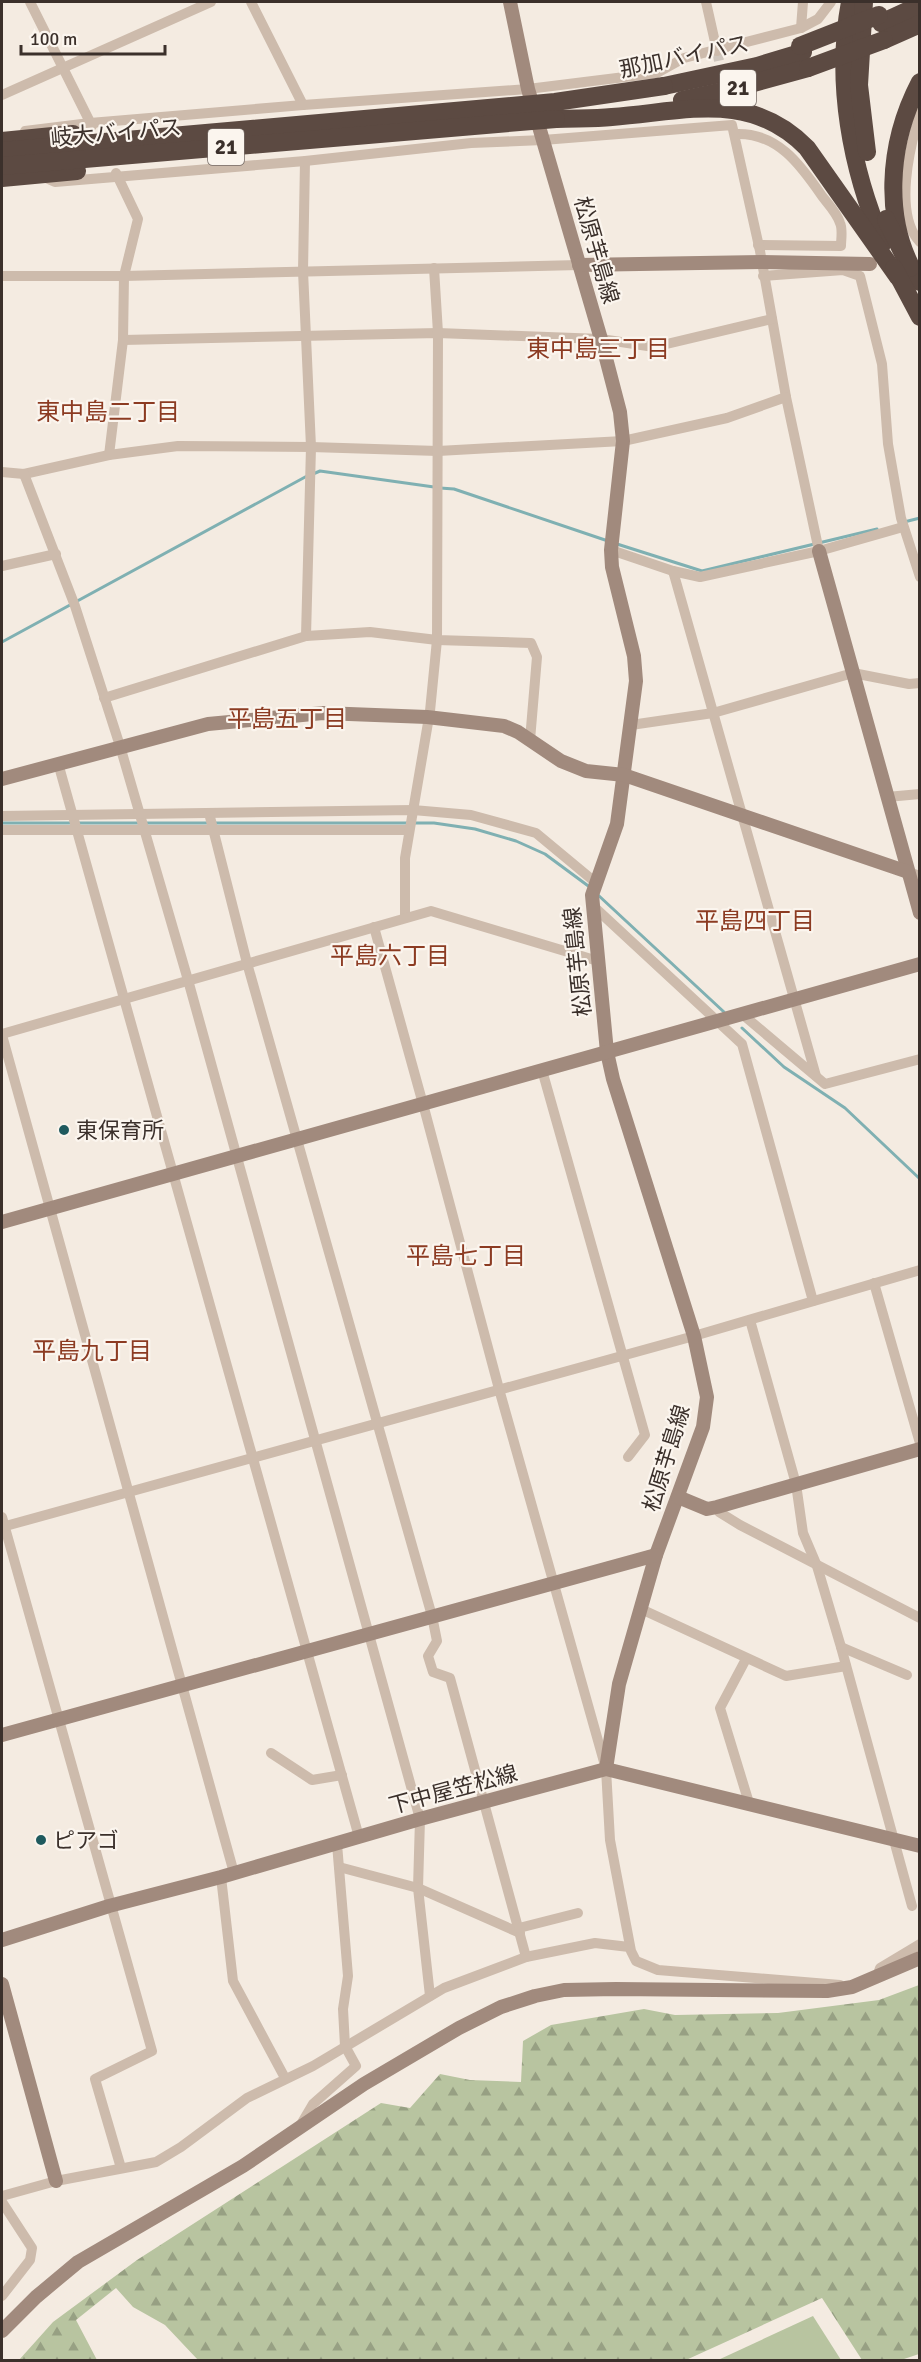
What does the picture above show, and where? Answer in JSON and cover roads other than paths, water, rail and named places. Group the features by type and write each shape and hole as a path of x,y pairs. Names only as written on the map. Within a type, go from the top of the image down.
{"highway":[{"path":"850,2 844,66 849,123 867,202 909,276"},
{"path":"864,2 859,85 867,157 880,204 909,276"},
{"path":"881,26 906,2"},
{"name":"那加バイパス","path":"666,100 702,79 881,26 920,5"},
{"name":"那加バイパス","path":"881,26 920,24"},
{"name":"那加バイパス","path":"450,120 555,102 666,100 732,89 803,48"},
{"path":"920,82 905,114 894,160 895,205 902,245 920,317"},
{"path":"666,100 750,113 783,127 795,136 819,163 909,276"},
{"name":"21","path":"2,141 332,112 450,120 612,117 666,100"},
{"name":"21","path":"2,178 334,149 450,120"},
{"name":"岐大バイパス","path":"2,151 450,120"},
{"name":"岐大バイパス","path":"2,166 450,120"}],"street":[{"path":"30,2 91,124"},
{"path":"2,95 211,2"},
{"path":"250,2 303,105"},
{"name":"松原芋島線","path":"510,2 528,89 620,412 623,441 611,545 612,567 634,656 636,681 617,824 593,892 598,961 607,1052 613,1079 694,1336 706,1397 703,1427 656,1555 615,1703 606,1769"},
{"path":"706,2 717,51"},
{"path":"803,2 803,48"},
{"path":"803,48 818,19 831,2"},
{"path":"2,135 45,127 528,89 657,73 684,58 717,51 803,48"},
{"path":"920,113 906,174 906,195 912,232 920,242"},
{"path":"38,174 55,182 305,161 471,143 543,140 732,125 818,546 887,796 914,874 920,913"},
{"path":"735,134 755,135 768,140 792,157 841,224 841,246 758,245"},
{"path":"305,161 304,336 311,447 306,636"},
{"path":"109,455 123,340 124,276 138,219 117,175"},
{"path":"762,269 870,264"},
{"path":"2,276 124,276 579,265 843,270 860,276 882,364 888,444 902,523 920,577"},
{"path":"405,918 405,858 438,640 438,333 434,268"},
{"path":"123,340 438,333 601,339 654,346 772,319"},
{"path":"2,472 24,474 109,455 178,446 438,451 623,441 727,418 786,397"},
{"path":"24,474 74,604 120,746 188,980 420,1819 417,1888 430,1996"},
{"path":"611,545 673,571 700,577 902,523"},
{"path":"2,566 56,554"},
{"path":"673,571 816,1076"},
{"path":"104,698 306,636 370,633 438,640 531,643 537,657 530,740"},
{"path":"631,725 713,713 853,673 909,684 920,683"},
{"path":"2,779 208,724 312,714 428,717 504,726 561,761 586,771 624,775 914,874"},
{"path":"58,763 359,1837"},
{"path":"887,796 920,794"},
{"path":"2,816 75,822 142,822 411,820 471,815 536,833 716,1021 742,1044 813,1301"},
{"path":"2,830 75,822 411,820"},
{"path":"211,821 247,963 432,1616 437,1641 428,1656 433,1672 450,1678 526,1957"},
{"path":"285,2079 233,1981 228,1875 182,1685 2,1035 431,911 598,961"},
{"path":"374,927 499,1389 606,1769 610,1840 629,1947 636,1961 658,1970 852,1987"},
{"path":"2,1222 920,964"},
{"path":"741,1014 825,1084 920,1059"},
{"path":"542,1070 645,1434 628,1457"},
{"path":"121,2168 95,2079 152,2051 2,1524 129,1492 377,1424 694,1336 920,1270"},
{"path":"874,1283 920,1443"},
{"path":"750,1320 796,1484 803,1533 817,1566 841,1647 912,1906"},
{"path":"678,1497 707,1509 920,1449"},
{"path":"717,1507 719,1512 733,1521 920,1617"},
{"path":"2,1735 656,1555"},
{"path":"641,1609 786,1676 846,1666"},
{"path":"841,1647 907,1675"},
{"path":"746,1659 720,1708 749,1803"},
{"path":"271,1753 312,1780 342,1775"},
{"name":"下中屋笠松線","path":"2,1940 109,1906 606,1769 920,1846"},
{"path":"300,2127 313,2104 356,2066 345,2046 343,2009 348,1976 337,1844"},
{"path":"339,1867 417,1888 519,1931 578,1913"},
{"path":"2,2196 56,2181 156,2162 181,2147 247,2098 313,2066 444,1988 526,1957 596,1943 629,1947"},
{"path":"876,1977 880,1968 920,1944"},
{"path":"2,2331 36,2297 78,2262 243,2166 364,2084 459,2028 501,2007 564,1990 826,1991 852,1987 920,1958"},
{"path":"2,1984 56,2181"},
{"path":"2,2202 32,2248 30,2260 2,2296"}],"waterway":[{"path":"313,474 320,471 434,487"},
{"path":"2,642 307,476"},
{"path":"440,488 454,489 608,541"},
{"path":"904,522 920,518"},
{"path":"617,544 702,571 877,529"},
{"path":"2,823 139,823"},
{"path":"146,823 208,823"},
{"path":"215,823 434,823 475,829 516,841 545,854 591,888"},
{"path":"598,895 724,1012"},
{"path":"742,1028 784,1067 845,1108 920,1179"}],"tunnel":[{"path":"717,51 730,115"}],"place":[{"name":"東保育所","path":"64,1130"},
{"name":"ピアゴ","path":"41,1840"}],"district":[{"name":"東中島三丁目","path":"598,349"},
{"name":"東中島二丁目","path":"108,412"},
{"name":"平島五丁目","path":"287,719"},
{"name":"平島四丁目","path":"755,921"},
{"name":"平島六丁目","path":"390,956"},
{"name":"平島七丁目","path":"466,1256"},
{"name":"平島九丁目","path":"92,1351"}]}
